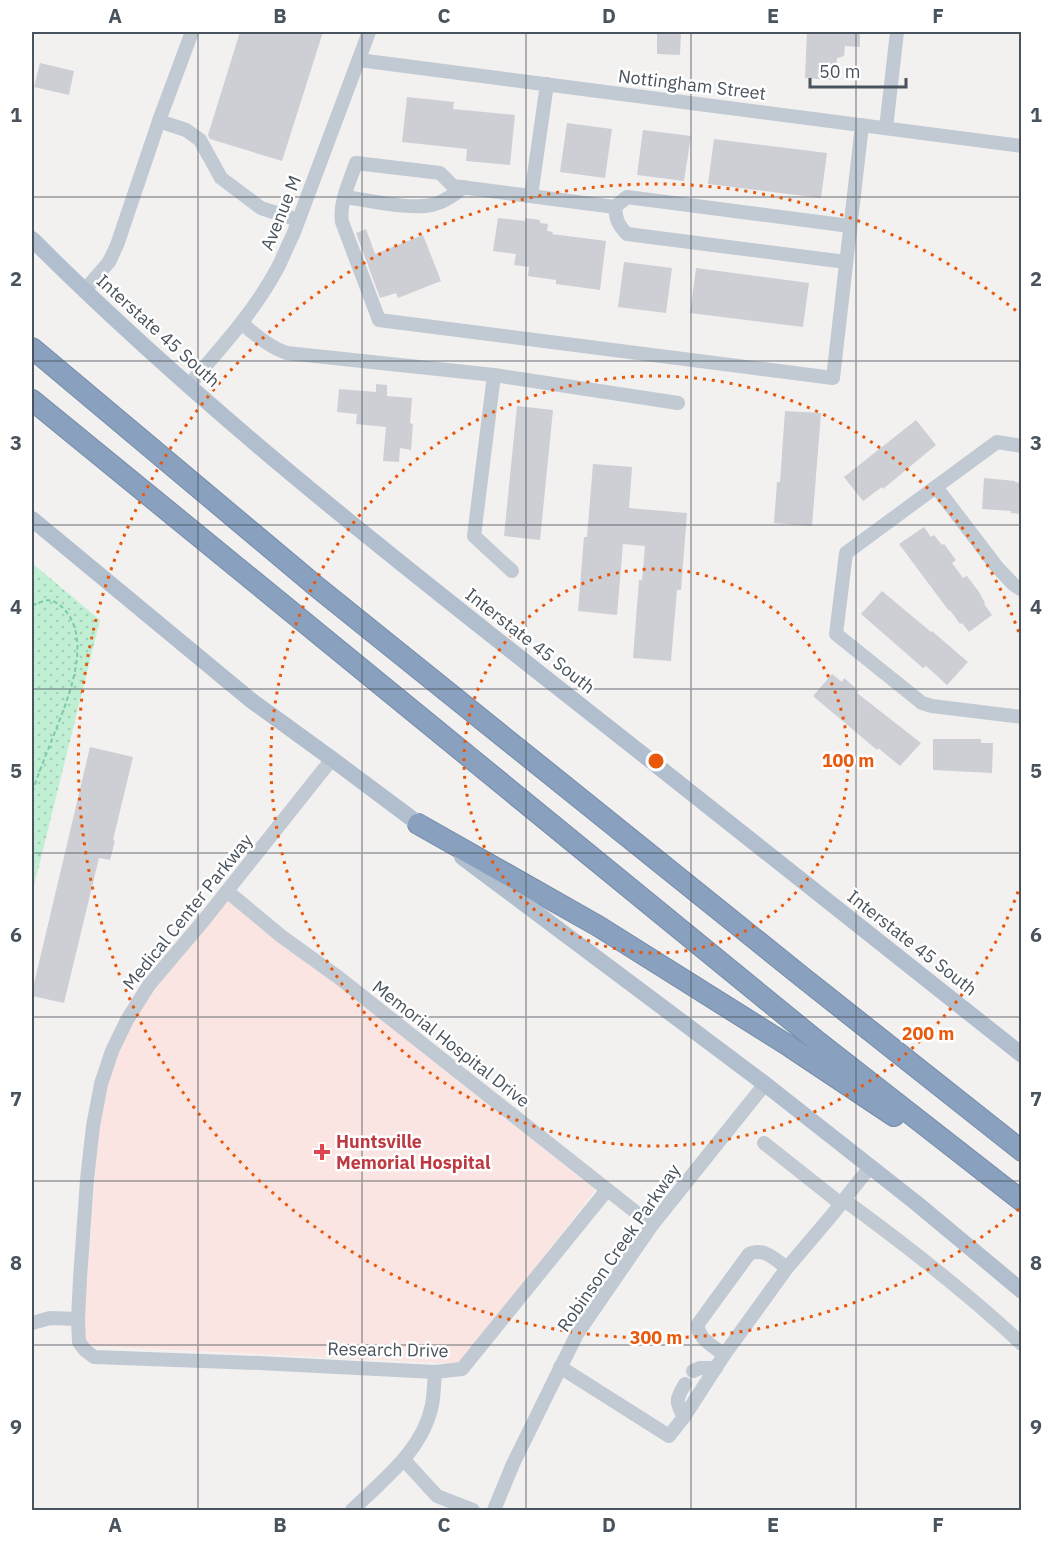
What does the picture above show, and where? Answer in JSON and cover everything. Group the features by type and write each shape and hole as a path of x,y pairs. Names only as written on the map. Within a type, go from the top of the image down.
{"highway":[{"path":"32,348 317,587 1022,1151"},
{"path":"32,400 817,1041 1022,1201"},
{"path":"418,824 598,926 779,1040 938,1144 1022,1210"}],"main road":[{"name":"Interstate 45 South","path":"32,239 84,291 188,386 387,554 1022,1055"},
{"path":"32,519 252,701 765,1084 1022,1291"}],"street":[{"path":"84,291 108,262 117,245 192,32"},
{"name":"Avenue M","path":"188,386 241,322 278,268 369,32"},
{"path":"886,128 897,32"},
{"name":"Nottingham Street","path":"359,60 1022,146"},
{"path":"531,196 547,84"},
{"path":"159,121 186,130 200,140 221,178 261,208 298,220"},
{"path":"850,226 627,197 615,207 453,186 440,173 357,162 341,206 342,222 379,320 833,378 862,125"},
{"path":"345,197 421,207 442,202 464,187"},
{"path":"615,207 616,220 627,234 846,262"},
{"path":"241,322 267,343 287,353 494,375 678,402"},
{"path":"494,375 474,536 512,571"},
{"path":"1022,446 997,442 846,553 836,634 922,703 1022,717"},
{"path":"936,487 997,567 1022,590"},
{"name":"Medical Center Parkway","path":"85,1350 79,1342 78,1319 86,1186 93,1126 101,1084 112,1051 127,1020 149,985 332,759"},
{"name":"Memorial Hospital Drive","path":"227,891 281,936 437,1054 652,1225"},
{"name":"Robinson Creek Parkway","path":"494,1510 513,1464 577,1334 652,1225 765,1084"},
{"path":"764,1143 933,1266 1022,1344"},
{"path":"560,1368 669,1436 787,1268 870,1167"},
{"name":"Research Drive","path":"85,1350 94,1357 435,1372 462,1369 607,1190"},
{"path":"724,1355 699,1333 698,1324 752,1252 766,1253 787,1268"},
{"path":"32,1323 50,1318 78,1319"},
{"path":"693,1371 700,1368 716,1368"},
{"path":"352,1510 404,1460 423,1432 432,1405 435,1372"},
{"path":"684,1417 677,1406 677,1400 685,1384"},
{"path":"404,1460 437,1496 473,1510"}],"path":[{"path":"32,606 48,599 57,602 66,611 75,627 77,652 75,678 32,793"}],"shaded area":[{"name":"Huntsville Memorial Hospital","path":"229,899 595,1190 461,1364 93,1346 83,1337 100,1113 108,1084 122,1044 150,995"}],"green space":[{"path":"32,563 100,620 32,894"}],"building":[{"path":"240,32 323,32 282,161 210,139 208,135"},
{"path":"657,32 681,32 680,55 657,54"},
{"path":"807,32 855,32 855,34 860,34 860,47 845,46 844,56 837,58 835,80 805,78"},
{"path":"40,63 74,71 69,95 34,87"},
{"path":"407,97 454,102 453,109 515,115 510,165 466,161 467,149 402,142"},
{"path":"567,123 612,129 605,178 560,172"},
{"path":"643,130 691,136 684,181 637,175"},
{"path":"714,139 827,153 821,198 708,184"},
{"path":"498,218 540,220 540,223 548,224 547,231 553,232 552,234 606,241 600,290 556,284 556,280 528,276 529,267 514,265 516,254 493,251"},
{"path":"366,229 375,254 423,235 441,281 398,298 396,293 380,298 356,233"},
{"path":"624,262 672,268 666,313 618,307"},
{"path":"696,268 809,283 803,327 690,313"},
{"path":"376,384 387,385 387,396 412,398 411,450 400,448 399,462 383,461 386,427 356,424 357,414 337,412 339,389 376,392"},
{"path":"517,406 553,410 540,540 504,536"},
{"path":"785,411 821,413 812,526 774,523 777,482 780,482"},
{"path":"916,420 936,445 883,489 882,487 863,501 844,477"},
{"path":"593,464 632,467 629,508 687,513 681,590 677,590 671,661 633,658 639,580 642,580 645,546 623,544 617,615 578,611"},
{"path":"984,478 1022,483 1022,514 982,509"},
{"path":"924,527 931,537 934,535 942,545 944,544 956,560 952,563 963,578 967,576 992,615 969,632 949,611 899,544"},
{"path":"882,591 968,662 947,685 926,666 923,668 861,614"},
{"path":"832,674 842,682 844,678 859,691 857,693 921,743 900,766 878,748 877,750 813,696"},
{"path":"933,739 981,739 981,743 993,743 992,773 933,770"},
{"path":"90,747 133,757 110,860 99,858 64,1003 32,996 32,992"}],"place":[{"name":"Huntsville Memorial Hospital","path":"322,1152"}]}
